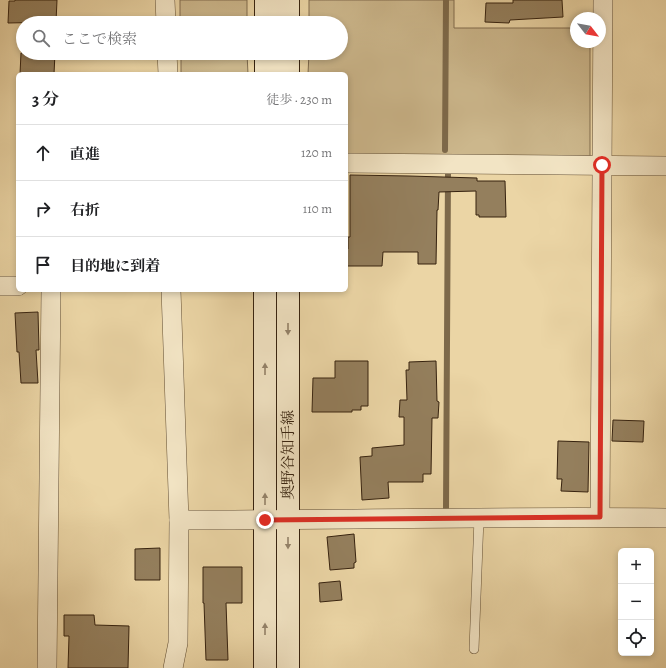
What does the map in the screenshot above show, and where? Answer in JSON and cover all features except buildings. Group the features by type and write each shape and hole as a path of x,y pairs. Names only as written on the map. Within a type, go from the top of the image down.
{"main road":[{"path":"266,0 266,16"},
{"path":"288,0 288,16"},
{"path":"266,60 266,72"},
{"path":"288,60 288,72"},
{"name":"奥野谷知手線","path":"265,292 265,668"},
{"name":"奥野谷知手線","path":"288,292 288,668"}],"street":[{"path":"165,0 166,16"},
{"path":"600,517 603,0"},
{"path":"167,60 168,72"},
{"path":"348,163 666,166"},
{"path":"0,286 16,286"},
{"path":"47,668 51,292"},
{"path":"171,292 179,520 178,643 174,668"},
{"path":"179,520 288,521 600,517 666,518"}],"lane":[{"path":"474,649 479,518"}],"shaded area":[{"path":"180,0 247,0 247,16 180,16"},
{"path":"309,0 454,0 454,28 570,28 570,48 590,48 590,156 348,156 348,72 308,72 309,60 348,60 348,16 309,16"},
{"path":"181,60 247,60 248,72 181,72"}],"waterway":[{"path":"445,150 446,0"},
{"path":"446,510 448,174"}],"route":[{"path":"265,520 288,521 600,517 602,165"}]}
